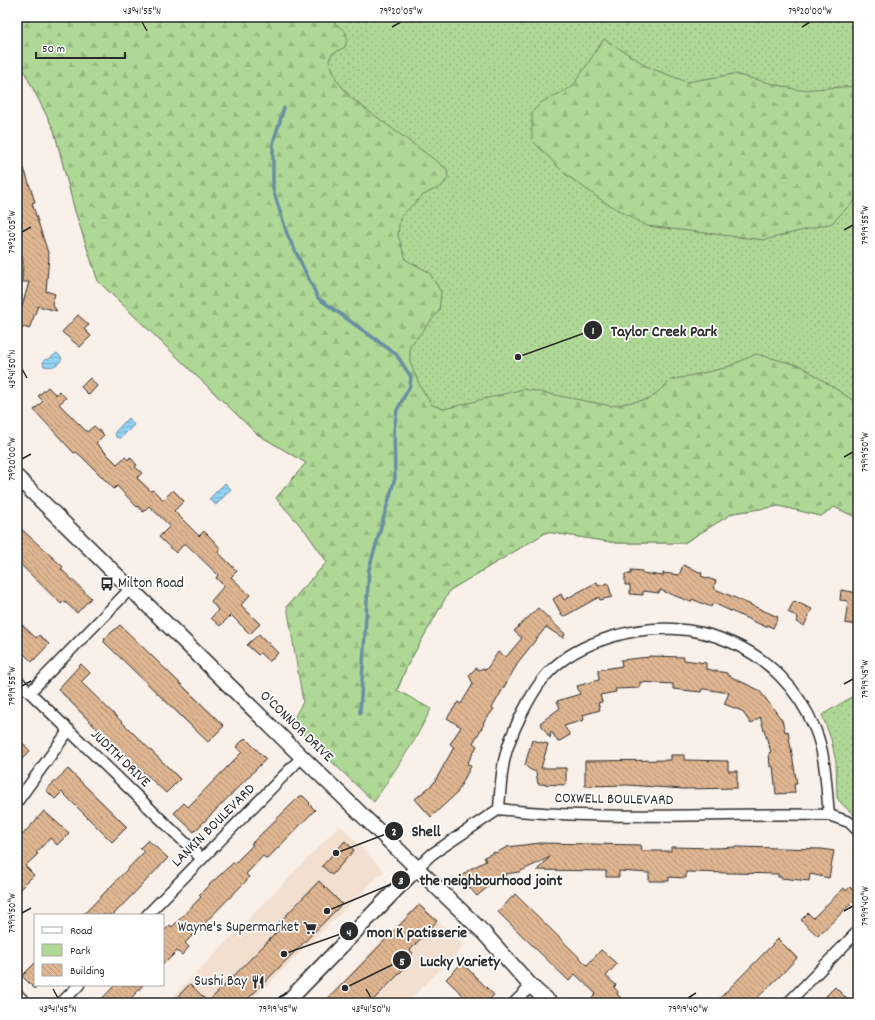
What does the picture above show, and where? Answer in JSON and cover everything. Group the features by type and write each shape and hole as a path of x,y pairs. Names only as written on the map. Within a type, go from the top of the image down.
{"main road":[{"name":"O'CONNOR DRIVE","path":"17,477 302,757 482,931 531,986 550,1003"},
{"path":"286,1003 417,868"}],"street":[{"path":"30,692 131,588"},
{"path":"417,868 432,854 499,809 504,760 516,725 548,673 572,654 592,643 632,630 663,628 690,630 727,640 764,660 782,676 797,696 815,729 826,776 829,815"},
{"name":"JUDITH DRIVE","path":"17,680 202,859"},
{"path":"17,802 69,730"},
{"name":"LANKIN BOULEVARD","path":"148,914 302,757"},
{"name":"COXWELL BOULEVARD","path":"499,809 538,813 661,816 829,815 849,822 858,831"},
{"path":"788,1003 858,931"},
{"path":"61,1003 78,986"},
{"path":"514,1003 531,986"},
{"path":"17,994 26,1003"}],"shaded area":[{"path":"340,825 384,871 249,1003 167,1003"},
{"path":"419,903 464,946 406,1003 321,1003"}],"green space":[{"path":"17,17 858,17 858,518 834,507 821,516 779,506 733,513 684,543 617,543 547,532 450,590 407,666 397,691 287,606 327,562 306,532 276,498 306,463 257,434 98,281 75,211 54,130 18,59"},
{"path":"17,17 331,17 347,36 345,47 332,54 329,60 336,79 351,98 447,169 448,178 442,186 423,195 400,217 398,235 406,260 429,272 441,292 439,311 410,346 410,362 420,386 432,405 444,409 524,389 611,406 650,399 671,380 725,368 756,354 801,366 854,401 858,398 858,518 834,507 821,516 779,506 733,513 684,543 617,543 547,532 450,590 407,666 397,690 431,709 414,741 374,802 291,723 303,702 287,606 327,562 306,532 276,498 306,463 257,434 98,281 75,211 54,130 18,59"},
{"path":"604,39 650,68 687,82 734,74 798,90 858,86 858,197 832,223 764,240 647,226 604,202 564,173 532,140 532,112 542,102 572,87"},
{"path":"858,693 858,819 837,798 836,762 831,739 822,715"}],"water":[{"path":"57,353 62,358 58,364 47,367 44,366 44,360 49,359"},
{"path":"128,418 134,425 121,438 116,437 115,432"},
{"path":"225,483 231,489 216,505 209,499"}],"building":[{"path":"24,168 35,202 32,203 49,256 46,291 55,294 52,304 57,311 38,306 29,329 24,327 17,334 17,304 22,306 29,282 22,282 23,261 17,237 17,170"},
{"path":"78,315 89,325 84,329 91,336 80,347 62,332"},
{"path":"90,378 97,386 89,395 81,387"},
{"path":"48,387 56,395 59,391 66,398 59,404 87,432 94,426 104,435 96,443 117,464 125,457 128,460 130,457 137,465 135,467 142,473 137,478 151,491 153,490 163,500 173,490 184,501 174,511 199,536 204,531 212,539 221,549 218,552 237,571 231,577 250,595 241,605 260,624 250,634 231,615 220,626 211,618 218,610 211,601 224,586 216,578 218,575 185,543 176,553 159,537 170,526 149,506 143,512 117,486 114,489 81,456 76,452 74,453 34,410 43,401 38,396"},
{"path":"17,525 63,567 61,569 91,598 77,613 64,601 61,604 17,561"},
{"path":"683,565 702,573 701,576 716,581 713,588 778,617 773,628 767,625 766,627 713,603 711,607 692,599 691,602 660,590 659,593 643,591 643,595 630,594 630,585 625,585 625,574 631,574 631,570 663,576 663,573 679,575"},
{"path":"597,582 598,586 608,583 612,597 600,600 599,597 563,617 553,599 561,594 564,600"},
{"path":"841,590 858,593 858,621 856,625 845,623 848,601 840,600"},
{"path":"794,601 812,609 804,626 796,622 798,617 788,612"},
{"path":"538,608 565,634 563,638 546,627 519,661 492,708 494,709 483,723 484,724 473,743 477,746 467,764 471,766 457,793 431,817 415,799 434,783 454,747 450,744 461,727 447,718 458,702 461,704 473,684 469,675 476,668 486,670 498,652 506,657 522,638 514,631"},
{"path":"17,620 36,638 39,635 49,644 32,662 17,647"},
{"path":"120,625 224,726 208,742 104,642 105,638"},
{"path":"259,634 278,653 269,662 260,653 258,655 247,645"},
{"path":"649,656 684,657 684,660 706,663 706,669 727,673 727,675 759,690 782,720 785,732 788,731 797,784 794,784 795,793 776,794 773,766 770,767 769,753 771,752 760,717 751,724 742,711 724,704 729,693 704,689 702,689 701,692 673,689 673,684 640,682 640,688 615,689 616,692 600,695 602,702 598,703 600,710 583,715 584,720 564,726 570,735 558,742 551,731 550,738 540,723 560,708 557,701 580,694 577,686 599,680 598,670 622,666 621,660"},
{"path":"81,664 90,673 81,682 180,779 166,793 98,730 58,689"},
{"path":"17,737 30,751 17,764"},
{"path":"245,738 266,759 194,832 174,813 184,803 188,807 242,752 236,747"},
{"path":"532,740 548,744 541,768 566,768 566,785 538,784 536,772 529,769 525,765"},
{"path":"671,755 684,755 684,760 728,761 728,771 737,771 737,788 683,789 628,785 585,786 585,761 671,760"},
{"path":"68,769 127,827 112,842 62,792 55,799 46,790"},
{"path":"300,796 303,796 315,810 267,859 263,856 246,874 249,877 248,879 185,943 189,947 182,955 177,951 164,964 164,931 170,925 172,927 201,897 199,895 233,863 235,863 253,845 251,844"},
{"path":"44,811 69,833 57,845 50,838 36,853 38,854 25,866 34,875 17,892 17,841"},
{"path":"148,840 168,858 114,914 84,914 144,852 140,848"},
{"path":"345,841 354,850 332,875 322,866"},
{"path":"540,843 641,845 642,851 671,851 671,847 737,847 822,849 834,851 829,878 810,874 809,881 781,878 778,877 778,874 686,872 686,878 669,877 669,881 649,881 649,873 619,871 619,877 606,877 606,871 537,870 550,857 519,872 506,874 506,878 496,883 495,881 477,896 460,877 470,869 486,861 484,857 495,852 496,853 507,847"},
{"path":"319,881 342,904 244,1003 171,1003 190,984 208,1002 278,931 274,928"},
{"path":"850,887 858,897 818,936 801,920 808,913 813,918 844,888 846,891"},
{"path":"515,894 587,965 601,950 617,964 606,976 616,985 614,987 618,992 617,994 626,1003 588,1003 596,994 575,974 569,981 498,912"},
{"path":"419,905 437,921 410,950 413,953 403,963 406,966 399,974 370,1003 324,1003"},
{"path":"778,939 797,958 782,974 752,1003 715,1003"},
{"path":"462,963 494,995 486,1003 471,1003 446,979"},
{"path":"34,964 35,989 22,976"},
{"path":"114,986 142,986 127,1003 98,1003"},
{"path":"835,987 851,1003 819,1003"}],"waterway":[{"path":"284,108 273,143 273,189 287,234 318,298 396,354 411,377 410,386 397,410 394,430 395,478 369,569 360,713"}],"place":[{"name":"Taylor Creek Park","path":"518,357"},
{"name":"Milton Road","path":"107,584"},
{"name":"Shell","path":"336,853"},
{"name":"the neighbourhood joint","path":"327,911"},
{"name":"Wayne's Supermarket","path":"310,928"},
{"name":"mon K patisserie","path":"284,954"},
{"name":"Sushi Bay","path":"258,982"},
{"name":"Lucky Variety","path":"345,988"}]}
